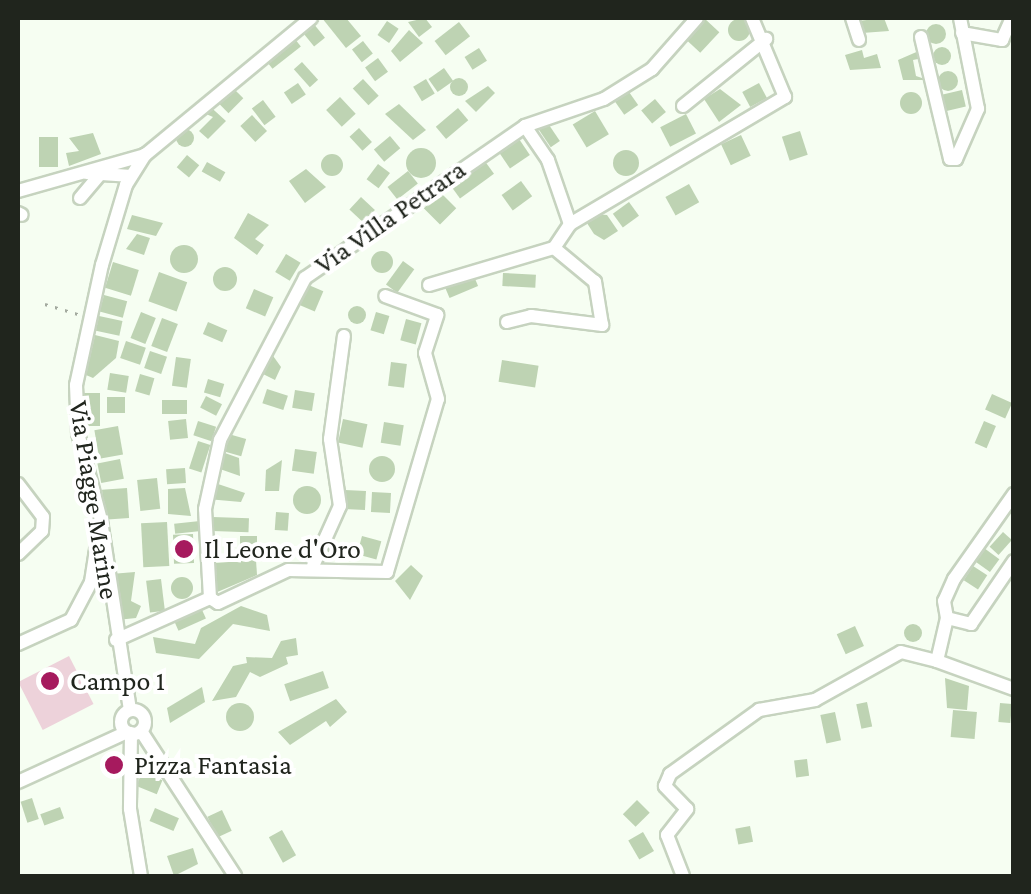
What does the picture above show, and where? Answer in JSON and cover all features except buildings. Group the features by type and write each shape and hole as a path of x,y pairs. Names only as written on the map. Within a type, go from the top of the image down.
{"street":[{"name":"Via Piagge Marine","path":"133,732 144,718 130,710 116,640 101,520 76,401 90,317 131,176 145,155 311,18"},
{"name":"Via Villa Petrara","path":"210,598 205,509 220,440 305,278 525,126 604,99 636,79 697,18"},
{"path":"429,285 554,248 570,224 785,97 766,39 752,18"},
{"path":"852,18 859,40"},
{"path":"921,37 950,159 956,160 978,109 960,18"},
{"path":"962,33 1002,40 1012,18"},
{"path":"683,106 766,39"},
{"path":"525,126 548,160 570,224"},
{"path":"18,191 92,174 145,155"},
{"path":"92,174 131,176"},
{"path":"80,198 92,174"},
{"path":"507,322 530,316 602,325 595,282 554,248"},
{"path":"116,640 210,598 218,603 313,566 346,576 387,572 438,398 425,353 437,315 385,296"},
{"path":"313,566 340,506 330,439 344,336"},
{"path":"18,484 43,516 42,532 18,554"},
{"path":"937,661 947,618 944,601 954,579 1014,494"},
{"path":"18,644 71,620 91,582 101,520"},
{"path":"947,618 971,624 1014,561"},
{"path":"682,876 667,835 686,800 665,786 696,748 759,710 848,686 901,652 1014,689"},
{"path":"18,782 133,732"},
{"path":"133,732 130,810 142,876"},
{"path":"133,732 235,876"}],"path":[{"path":"46,304 90,317"}],"shaded area":[{"path":"69,656 94,704 43,730 18,682"}],"place":[{"name":"Il Leone d'Oro","path":"184,549"},
{"name":"Campo 1","path":"50,681"},
{"name":"Pizza Fantasia","path":"114,765"}]}
